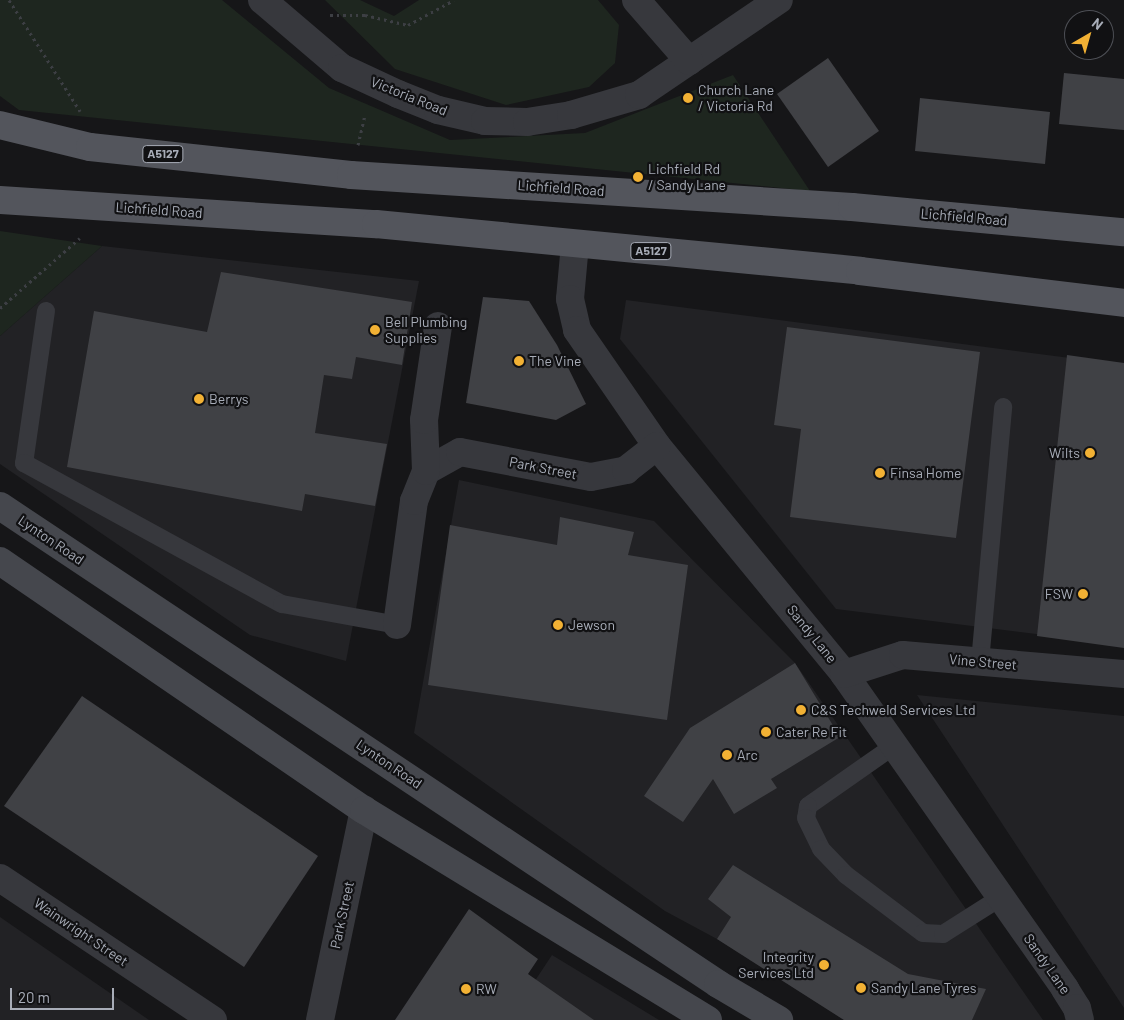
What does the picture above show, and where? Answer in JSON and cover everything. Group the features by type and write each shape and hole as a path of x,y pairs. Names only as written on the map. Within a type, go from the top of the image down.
{"main road":[{"name":"Lichfield Road","path":"0,125 90,147 351,175 852,207 1124,232"},
{"name":"Lichfield Road","path":"0,200 376,224 860,270 1124,303"},
{"name":"Lynton Road","path":"0,506 718,984 779,1020"},
{"path":"0,562 364,810 708,1020"}],"street":[{"path":"636,0 689,61"},
{"name":"Victoria Road","path":"271,8 342,68 438,110 484,122 527,122 571,115 639,94 778,0"},
{"name":"Sandy Lane","path":"575,244 570,299 577,330 657,446 844,674 1065,989 1077,1008 1080,1020"},
{"path":"397,625 414,501 426,471 424,420 438,326"},
{"name":"Park Street","path":"426,471 460,452 591,477 626,470 657,446"},
{"name":"Vine Street","path":"844,674 903,656 1124,674"},
{"name":"Park Street","path":"320,1020 364,810"},
{"name":"Wainwright Street","path":"0,878 213,1020"}],"lane":[{"path":"46,311 24,463 282,604 397,625"},
{"path":"980,662 1003,408"},
{"path":"895,745 808,806 806,818 820,849 846,875 923,933 943,934 1000,898"}],"path":[{"path":"9,0 82,114"},
{"path":"271,8 365,15 408,25 454,0"},
{"path":"0,308 86,233"}],"shaded area":[{"path":"0,0 222,0 329,88 450,140 585,133 733,75 810,191 19,110 0,96"},
{"path":"325,0 360,0 394,16 419,0 598,0 619,25 615,63 589,87 506,105 395,69"},
{"path":"0,231 102,246 0,336"},
{"path":"102,246 419,281 346,661 250,635 0,464 0,336"},
{"path":"626,300 1124,365 1124,645 836,609 620,339"},
{"path":"459,480 654,521 795,663 1043,1020 844,1020 717,939 665,911 414,733"},
{"path":"917,695 1124,716 1124,1008"},
{"path":"0,917 149,1020 0,1020"},
{"path":"552,955 659,1020 509,1020"}],"building":[{"path":"828,58 879,131 828,167 777,94"},
{"path":"1064,73 1124,79 1124,130 1059,124"},
{"path":"920,98 1050,112 1045,164 915,151"},
{"name":"Berrys","path":"221,272 412,302 402,365 356,357 352,379 324,375 315,433 387,444 375,506 305,494 302,511 67,467 94,311 207,332"},
{"name":"The Vine","path":"483,297 529,301 557,345 586,404 556,420 466,403"},
{"name":"Finsa Home","path":"787,327 980,352 956,538 790,517 801,429 774,425"},
{"name":"Wilts","path":"1067,355 1124,363 1124,648 1037,636"},
{"name":"Jewson","path":"560,517 634,532 628,555 688,565 667,720 428,685 450,525 557,545"},
{"path":"795,663 840,737 771,779 777,788 734,814 713,779 683,822 644,796 690,728"},
{"path":"82,696 318,856 244,967 4,806"},
{"path":"733,865 908,974 986,989 972,1020 844,1020 717,939 731,917 708,899"},
{"name":"RW","path":"469,909 538,959 528,974 594,1020 395,1020"}],"place":[{"name":"Church Lane / Victoria Rd","path":"688,98"},
{"name":"Lichfield Rd / Sandy Lane","path":"638,177"},
{"name":"Bell Plumbing Supplies","path":"375,330"},
{"name":"The Vine","path":"519,361"},
{"name":"Berrys","path":"199,399"},
{"name":"Wilts","path":"1090,453"},
{"name":"Finsa Home","path":"880,473"},
{"name":"FSW","path":"1083,594"},
{"name":"Jewson","path":"558,625"},
{"name":"C&S Techweld Services Ltd","path":"801,710"},
{"name":"Cater Re Fit","path":"766,732"},
{"name":"Arc","path":"727,755"},
{"name":"Integrity Services Ltd","path":"824,965"},
{"name":"Sandy Lane Tyres","path":"861,988"},
{"name":"RW","path":"466,989"}]}
